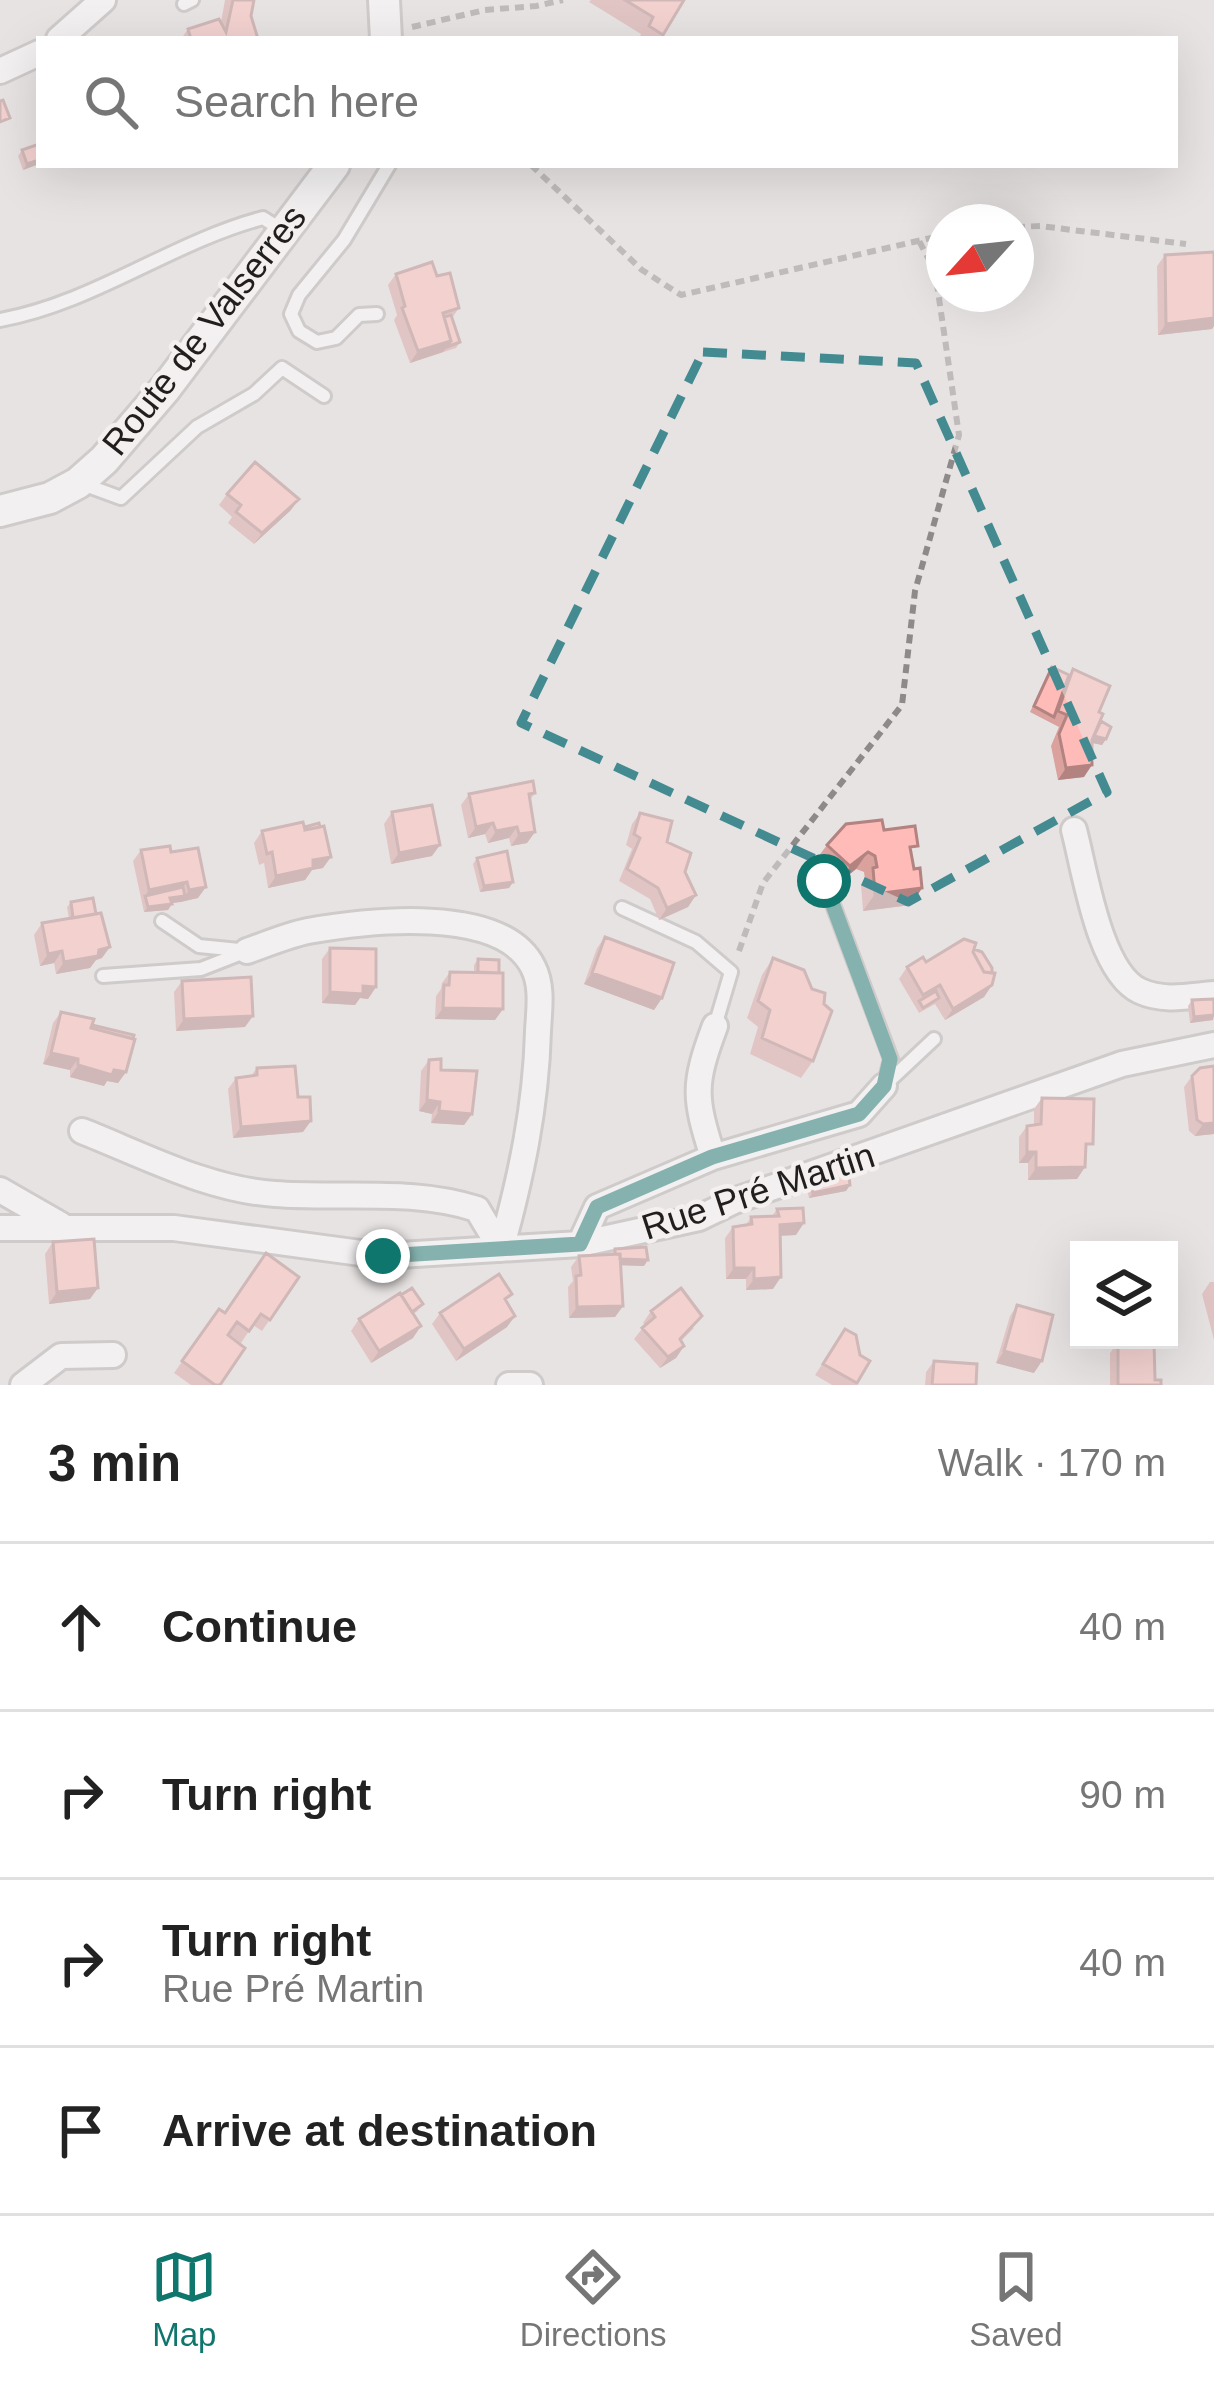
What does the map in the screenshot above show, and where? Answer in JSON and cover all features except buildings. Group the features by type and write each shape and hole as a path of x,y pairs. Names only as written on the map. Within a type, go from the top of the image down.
{"street":[{"path":"62,36 104,0"},
{"path":"384,0 398,33"},
{"path":"0,71 36,54"},
{"name":"Route de Valserres","path":"0,511 50,498 78,483 104,460 165,389 332,168"},
{"path":"1074,830 1105,946 1117,971 1137,990 1169,998 1214,994"},
{"path":"247,950 306,931 424,921 475,926 512,942 533,967 539,994 536,1093 501,1250"},
{"path":"712,1157 698,1111 697,1076 716,1026"},
{"name":"Rue Pré Martin","path":"0,1228 175,1228 383,1256 580,1244 699,1218 734,1201 1122,1064 1214,1045"},
{"path":"580,1244 597,1207 712,1157 859,1114 884,1086"},
{"path":"82,1131 243,1190 438,1196 477,1209 501,1250"},
{"path":"0,1190 63,1226"},
{"path":"22,1385 61,1356 113,1355"},
{"path":"509,1385 530,1385"}],"lane":[{"path":"377,314 359,315 336,338 317,342 299,331 291,314 299,295 344,239 387,168"},
{"path":"0,320 37,314 238,225 263,218 283,231"},
{"path":"78,483 121,498 197,427 254,394 282,368 324,396"},
{"path":"824,881 890,1059 884,1086"},
{"path":"622,908 696,942 731,971 716,1026"},
{"path":"162,921 199,946 247,950"},
{"path":"103,976 201,969 247,950"},
{"path":"884,1086 934,1039"}],"path":[{"path":"398,33 485,10 562,0"},
{"path":"534,168 642,270 681,295 926,238"},
{"path":"1034,226 1186,244"},
{"path":"731,971 763,883 902,705 916,591 959,435 935,271 918,239"}],"highlighted area":[{"path":"703,352 916,363 1107,792 908,902 521,723"}],"route":[{"path":"383,1256 580,1244 597,1207 662,1175 859,1114 884,1086 890,1059 824,881"}]}
